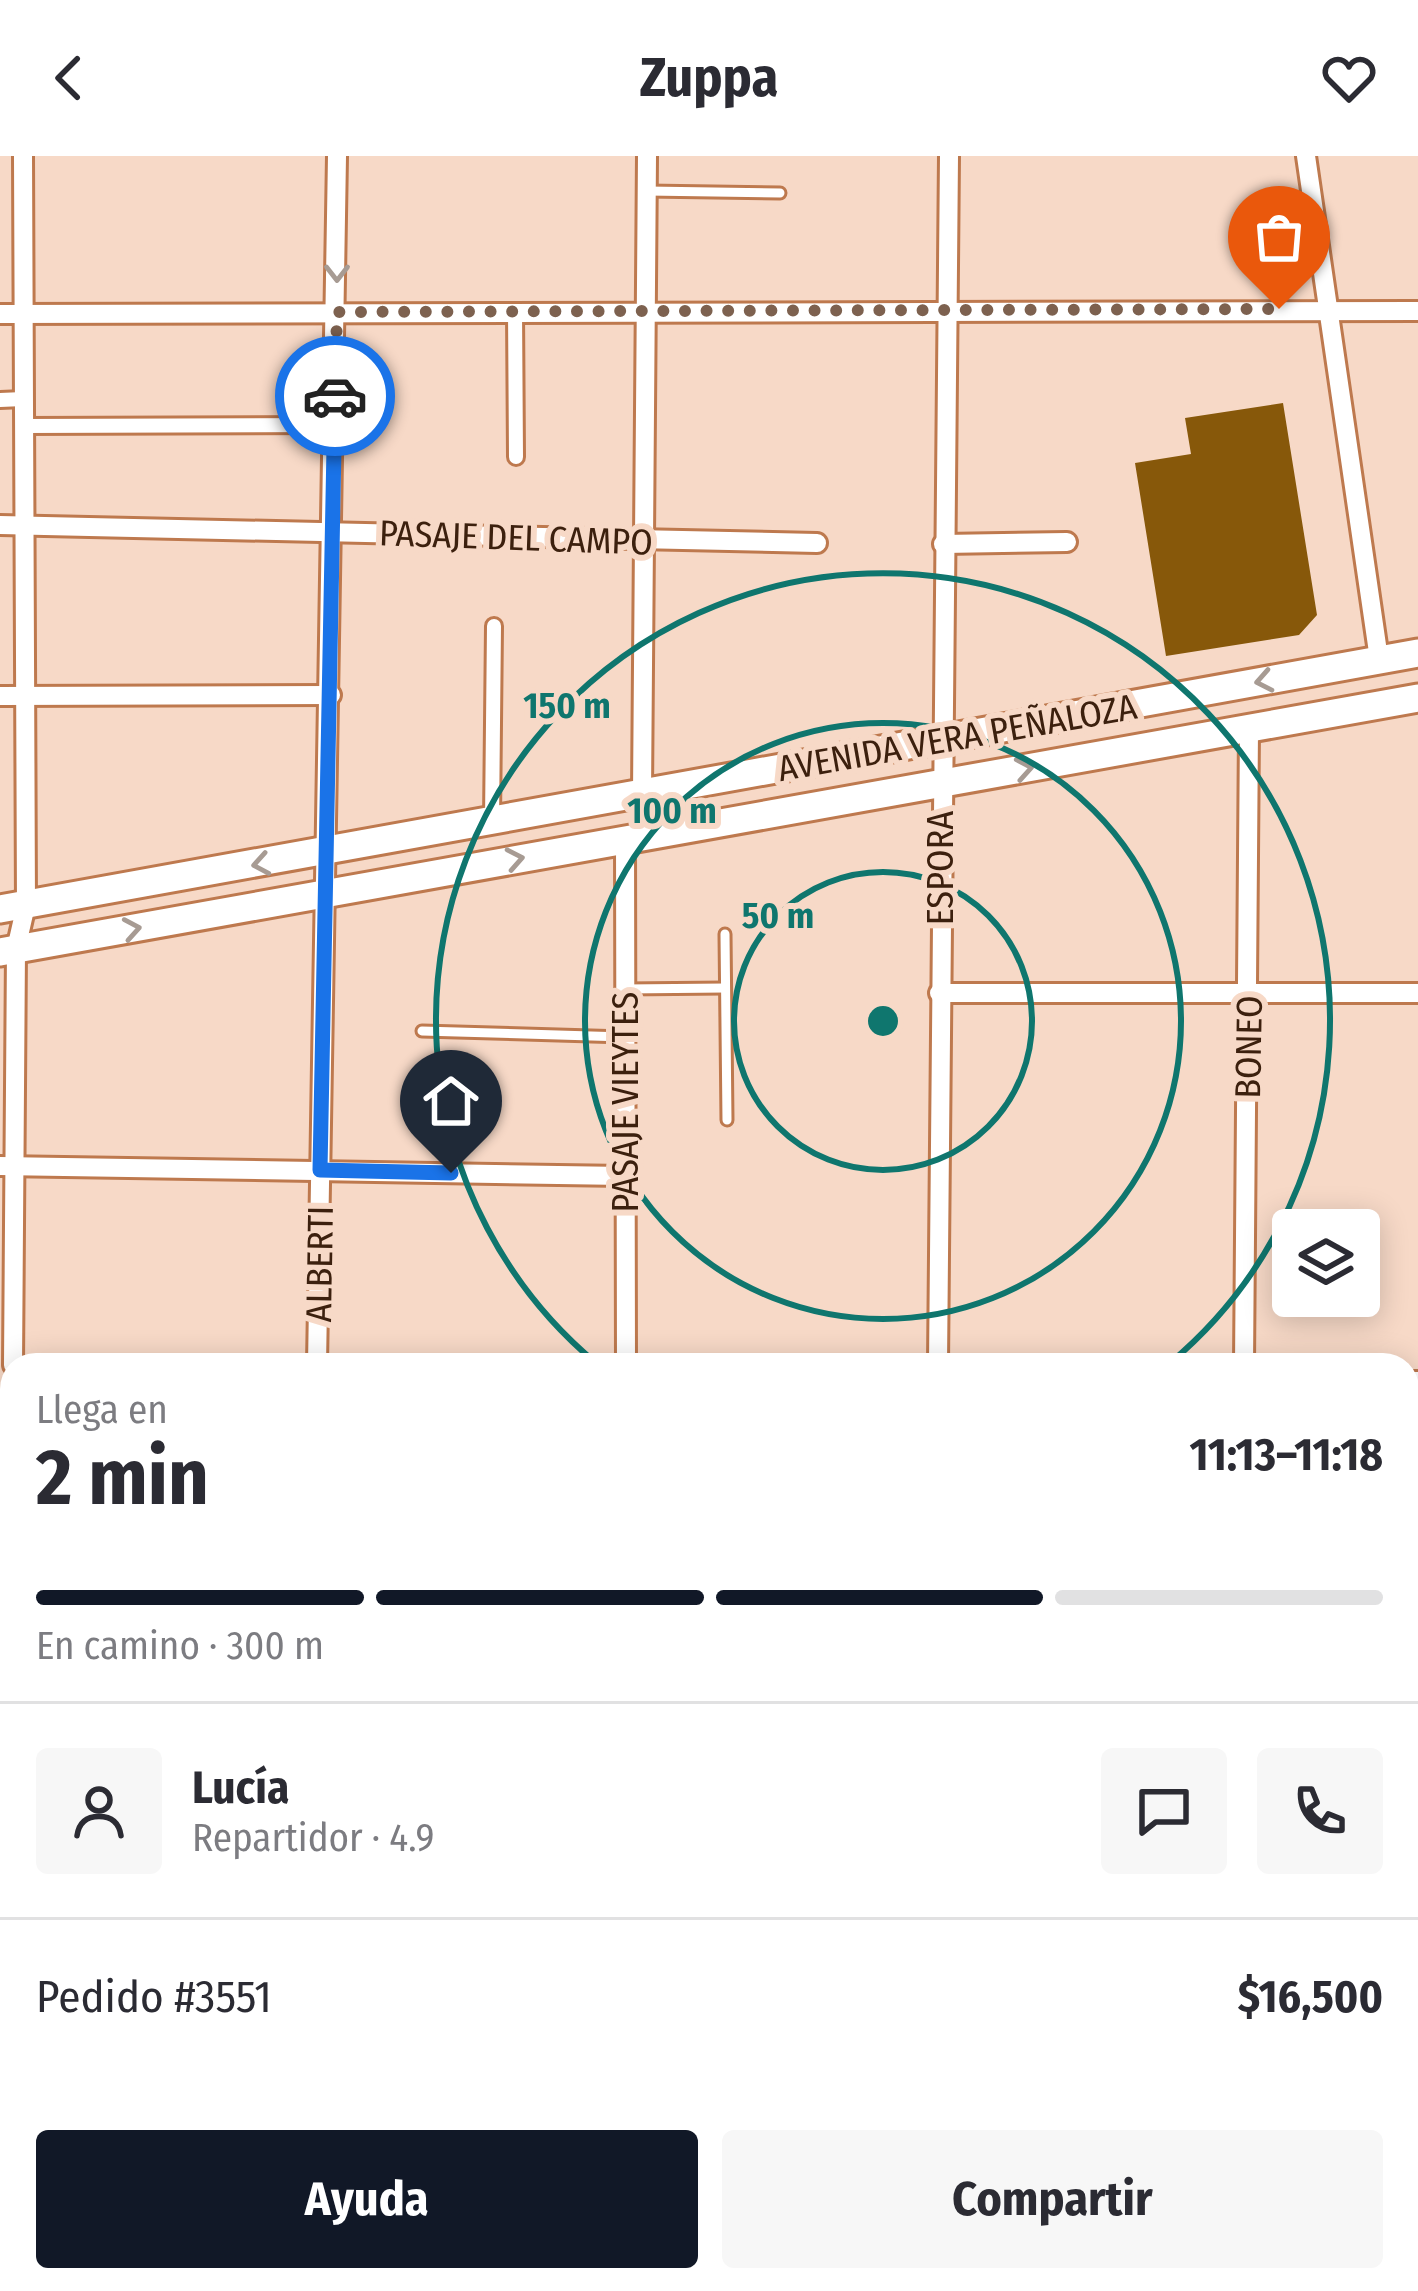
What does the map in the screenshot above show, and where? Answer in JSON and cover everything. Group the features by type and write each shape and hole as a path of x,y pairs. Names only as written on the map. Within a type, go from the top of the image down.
{"main road":[{"name":"AVENIDA VERA PEÑALOZA","path":"13,907 1418,653"},
{"name":"AVENIDA VERA PEÑALOZA","path":"8,950 1418,698"}],"street":[{"path":"13,1353 8,950 24,695 23,156"},
{"name":"ALBERTI","path":"317,1353 332,695 337,156"},
{"path":"642,794 647,156"},
{"name":"ESPORA","path":"938,1353 940,741 949,156"},
{"path":"1306,156 1379,659"},
{"path":"515,311 516,458"},
{"path":"0,314 1418,311"},
{"path":"0,400 23,399"},
{"path":"23,426 334,424"},
{"name":"PASAJE DEL CAMPO","path":"0,524 817,543"},
{"path":"943,544 1067,542"},
{"path":"492,821 494,626"},
{"path":"0,696 332,695"},
{"name":"BONEO","path":"1244,1353 1249,729"},
{"name":"PASAJE VIEYTES","path":"625,838 626,1353"},
{"path":"939,993 1418,993"},
{"path":"8,1166 626,1176"}],"lane":[{"path":"647,191 780,193"},
{"path":"725,934 727,1120"},
{"path":"626,988 725,988"},
{"path":"422,1031 625,1037"}],"building":[{"path":"1283,403 1317,615 1299,635 1166,656 1135,463 1191,454 1185,418"}],"way so far":[{"path":"335,396 337,312 1279,309"}],"route":[{"path":"335,396 320,1170 451,1173"}]}
